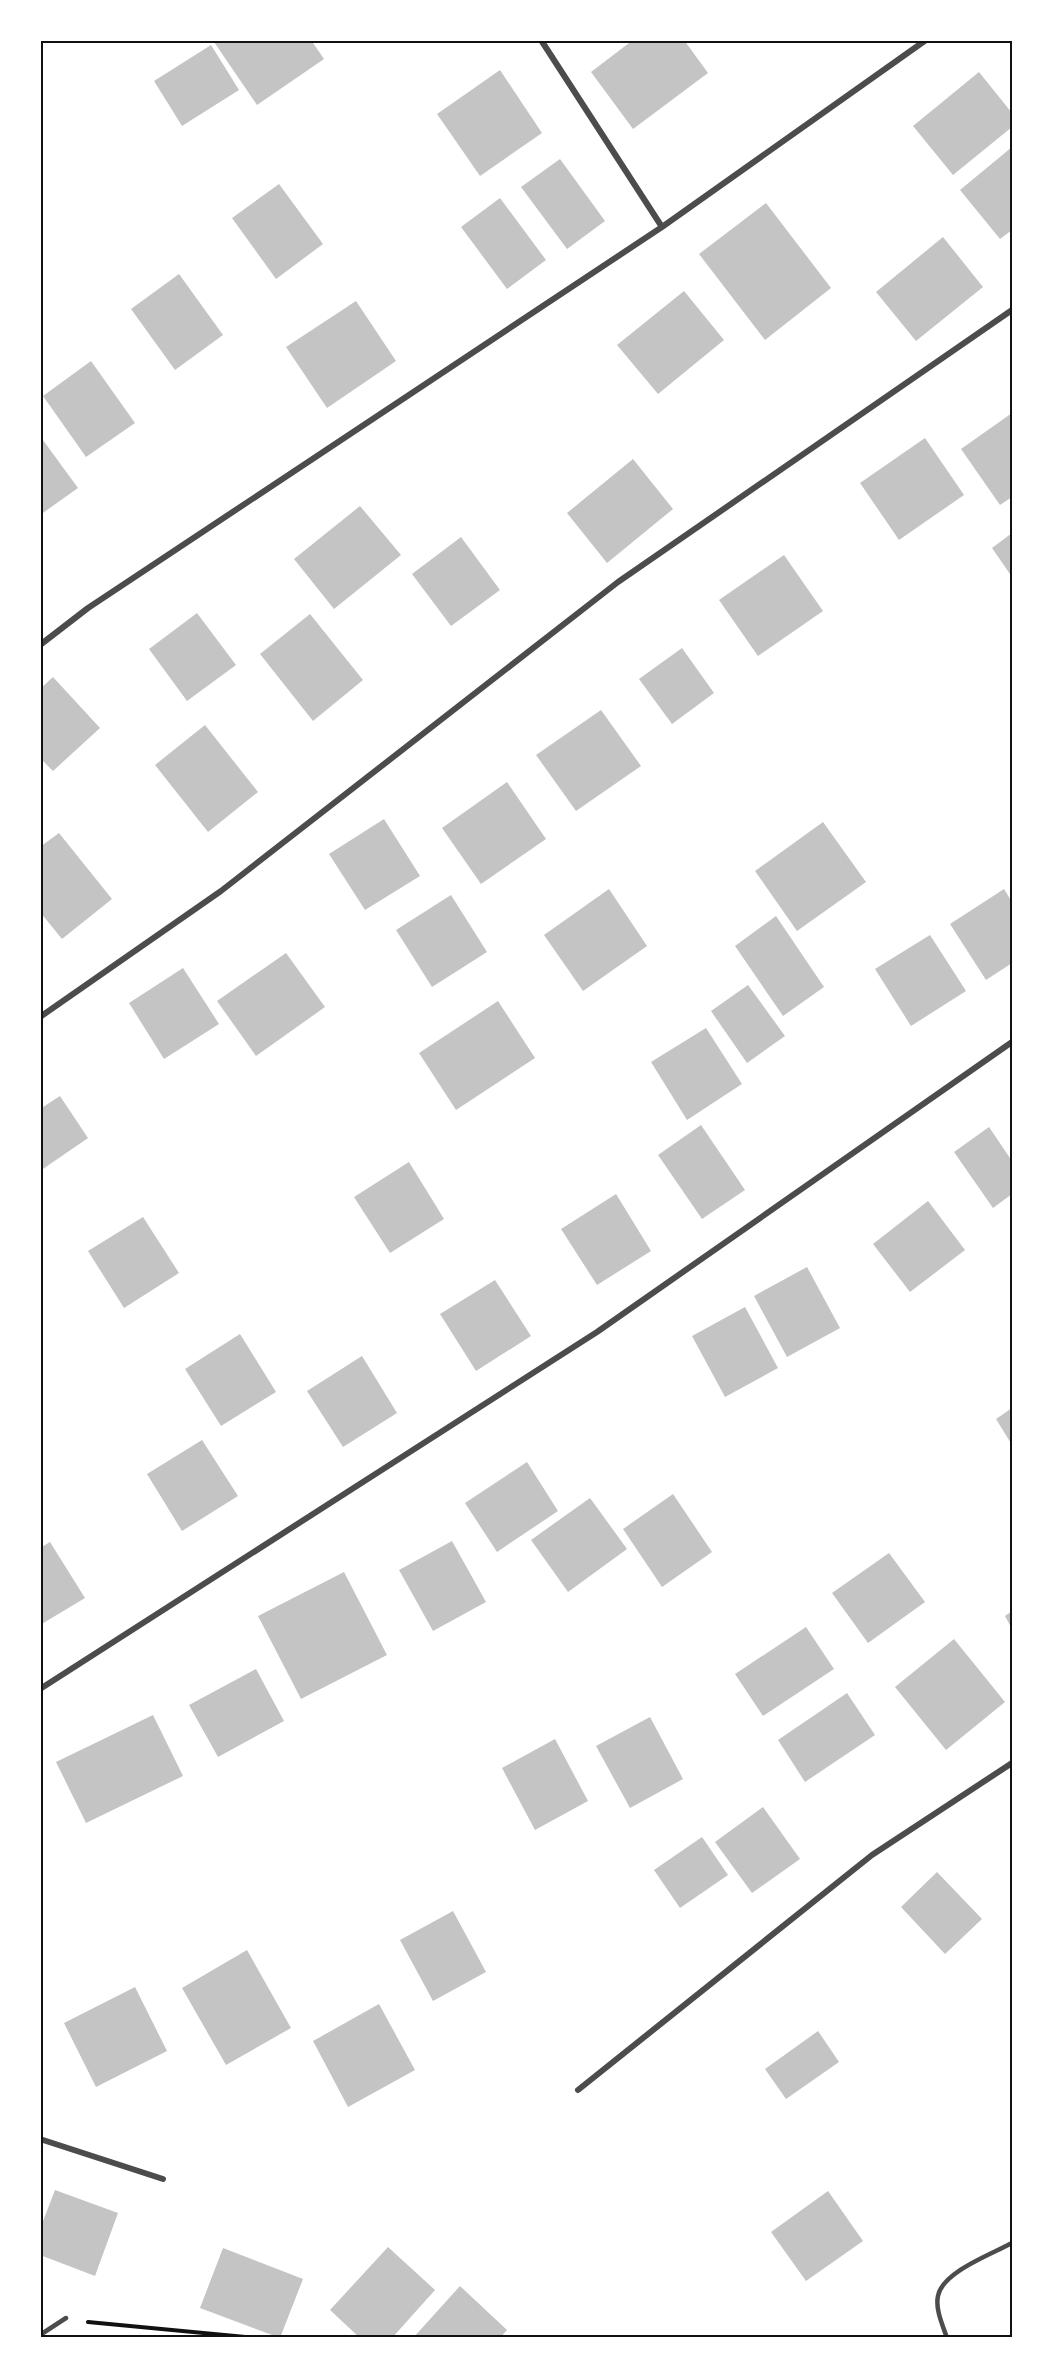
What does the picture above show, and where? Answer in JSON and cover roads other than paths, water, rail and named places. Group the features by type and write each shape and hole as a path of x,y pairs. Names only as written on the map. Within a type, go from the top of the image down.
{"street":[{"path":"541,40 662,227"},
{"path":"40,645 88,608 662,227 926,40"},
{"path":"40,1017 221,891 618,582 1012,310"},
{"path":"40,1689 597,1332 1012,1042"},
{"path":"578,2090 872,1855 1012,1763"},
{"path":"40,2139 163,2180"}],"lane":[{"path":"947,2337 940,2317 937,2297 949,2276 1012,2243"},
{"path":"40,2336 66,2318"}]}
